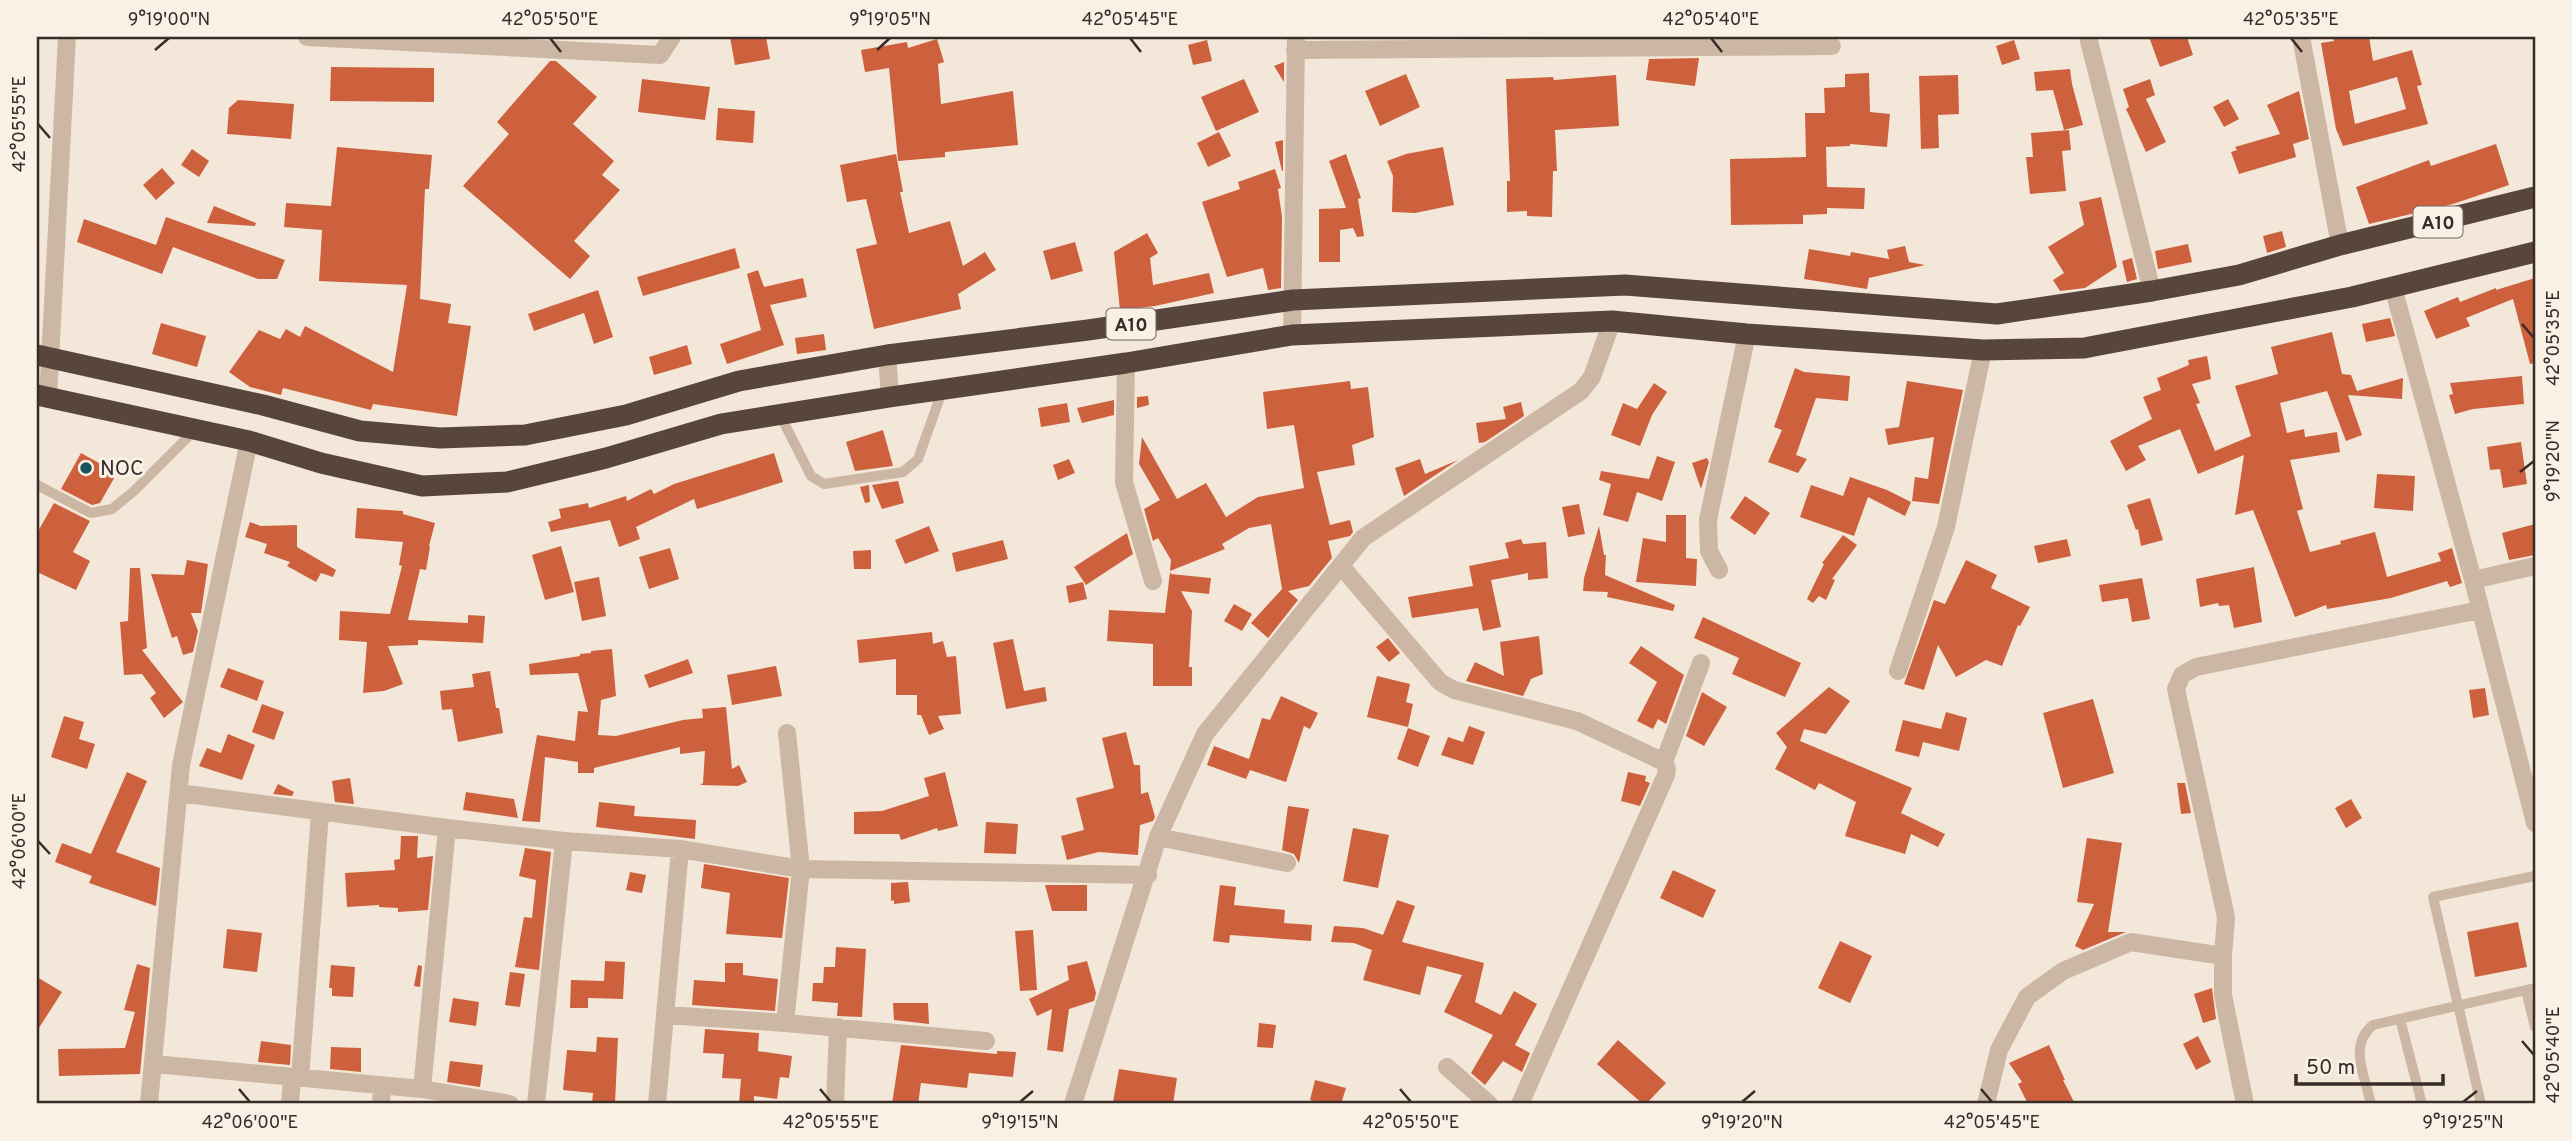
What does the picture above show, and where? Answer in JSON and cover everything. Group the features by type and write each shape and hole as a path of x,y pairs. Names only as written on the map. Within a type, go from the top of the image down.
{"highway":[{"name":"A10","path":"43,357 263,405 360,431 440,438 524,435 626,415 738,380 887,355 1088,330 1293,300 1625,285 1997,314 2239,275 2340,245 2535,197"},
{"name":"A10","path":"42,397 249,441 321,463 422,486 507,482 606,458 721,424 1126,363 1292,335 1612,321 1747,334 1983,350 2084,348 2393,287 2535,252"}],"street":[{"path":"42,397 67,37"},
{"path":"307,37 660,55 672,37"},
{"path":"2088,37 2152,291"},
{"path":"2301,37 2340,245"},
{"path":"1292,335 1296,44 1832,46"},
{"path":"2393,287 2473,580 2535,824"},
{"path":"1073,1104 1158,837 1205,734 1363,538 1581,391 1591,377 1612,321"},
{"path":"1719,570 1710,551 1708,520 1747,334"},
{"path":"1898,671 1946,527 1983,350"},
{"path":"887,355 890,397"},
{"path":"1126,363 1124,482 1153,581"},
{"path":"149,1104 181,765 249,441"},
{"path":"1341,566 1440,682 1454,690 1577,721 1664,762 1667,769 1520,1104"},
{"path":"2473,580 2535,566"},
{"path":"2245,1104 2223,995 2226,917 2176,688 2182,675 2196,667 2480,610"},
{"path":"1664,762 1701,663"},
{"path":"785,1023 801,869 787,733"},
{"path":"179,793 447,828 564,841 680,849 801,869 1148,875"},
{"path":"290,1104 296,1077 320,813"},
{"path":"422,1089 447,828"},
{"path":"1158,837 1287,863"},
{"path":"536,1104 564,841"},
{"path":"657,1104 680,849"},
{"path":"1986,1104 1999,1050 2027,997 2063,971 2131,942 2223,956"},
{"path":"666,1015 986,1041"},
{"path":"835,1104 838,1027"},
{"path":"154,1064 422,1089 483,1102 510,1104"},
{"path":"1447,1068 1489,1104"},
{"path":"381,1104 382,1085"}],"lane":[{"path":"780,415 811,476 824,484 903,472 918,459 943,389"},
{"path":"37,485 91,513 112,509 134,491 195,429"},
{"path":"2481,1104 2433,897 2535,876"},
{"path":"2371,1104 2358,1047 2362,1034 2373,1025 2531,989 2535,1027"},
{"path":"2400,1019 2422,1104"}],"building":[{"path":"730,37 766,37 770,59 735,65"},
{"path":"2149,37 2187,37 2193,55 2160,67"},
{"path":"2333,37 2369,37 2373,61 2412,50 2422,85 2417,86 2428,124 2343,146 2336,129 2321,43 2334,41","holes":["2397,77 2406,109 2355,124 2349,91"]},
{"path":"937,39 944,62 938,64 941,104 1013,91 1018,145 945,152 945,157 898,161 889,68 865,72 861,50 907,42 908,48"},
{"path":"1207,40 1212,61 1193,65 1188,45"},
{"path":"2014,40 2020,59 2002,65 1996,46"},
{"path":"1699,58 1695,86 1646,80 1649,59"},
{"path":"550,61 556,61 597,97 573,124 614,161 602,175 620,190 574,241 590,256 570,279 463,186 509,134 497,122"},
{"path":"1284,62 1284,82 1274,66"},
{"path":"331,67 434,68 434,102 330,101"},
{"path":"2070,69 2083,125 2064,130 2053,90 2036,91 2034,72"},
{"path":"1869,73 1870,112 1890,114 1887,147 1850,144 1826,147 1827,187 1865,188 1864,209 1827,208 1827,214 1803,215 1803,224 1731,225 1730,159 1806,157 1805,113 1825,113 1824,88 1845,87 1845,74"},
{"path":"1406,74 1420,107 1380,126 1365,91"},
{"path":"1616,75 1619,126 1555,130 1557,171 1553,171 1552,217 1527,216 1527,211 1507,212 1507,181 1510,181 1506,79 1553,77 1554,80"},
{"path":"1958,75 1959,114 1938,115 1939,148 1921,149 1919,76"},
{"path":"642,79 710,87 705,120 638,112"},
{"path":"1244,79 1259,112 1216,131 1201,97"},
{"path":"2150,79 2155,95 2146,99 2166,142 2146,152 2126,109 2129,107 2123,89"},
{"path":"2299,91 2309,139 2293,144 2296,157 2239,174 2231,152 2237,150 2235,147 2280,134 2267,105"},
{"path":"2228,99 2239,119 2224,127 2213,107"},
{"path":"238,100 294,104 291,139 227,134 229,108"},
{"path":"718,108 755,111 753,143 716,140"},
{"path":"2069,130 2071,150 2062,151 2066,191 2030,194 2026,157 2033,157 2031,133"},
{"path":"1219,132 1231,156 1208,167 1197,143"},
{"path":"1283,140 1283,171 1282,171 1275,142"},
{"path":"2496,144 2509,185 2453,204 2369,224 2356,187 2429,160 2431,166"},
{"path":"337,147 432,155 429,189 425,189 420,299 451,304 448,323 471,326 457,416 373,404 371,410 283,388 281,395 250,387 229,372 259,330 280,339 286,329 300,337 305,326 393,372 407,285 319,281 322,230 284,227 286,203 331,206"},
{"path":"1443,147 1454,205 1415,213 1392,212 1393,176 1387,161 1406,154"},
{"path":"192,149 209,161 199,177 181,165"},
{"path":"896,154 903,192 900,192 909,233 950,221 963,266 985,252 996,270 958,294 961,309 874,329 856,249 877,244 866,199 847,202 840,165"},
{"path":"1346,154 1361,198 1358,199 1364,236 1357,237 1353,228 1340,230 1340,262 1319,262 1319,209 1346,208 1329,161"},
{"path":"162,168 175,183 156,200 143,185"},
{"path":"1275,169 1281,188 1278,189 1282,217 1281,288 1268,290 1263,268 1227,277 1202,202 1240,189 1238,182"},
{"path":"2101,197 2117,267 2085,288 2060,291 2053,280 2064,273 2048,247 2084,225 2079,202"},
{"path":"214,206 256,223 255,226 207,223"},
{"path":"166,217 285,260 277,279 258,279 173,247 162,274 77,242 84,219 156,245"},
{"path":"2282,231 2286,247 2267,253 2263,236"},
{"path":"1147,233 1158,253 1150,258 1153,285 1209,273 1214,293 1155,306 1120,310 1114,252"},
{"path":"1075,242 1083,271 1051,280 1043,251"},
{"path":"2188,244 2192,262 2158,269 2155,251"},
{"path":"1905,246 1909,262 1925,265 1869,278 1867,289 1804,279 1809,249 1850,256 1851,252 1889,259 1887,250"},
{"path":"735,248 740,268 643,296 637,277"},
{"path":"2132,258 2137,279 2127,282 2122,261"},
{"path":"758,270 764,287 803,278 807,297 770,305 784,345 727,364 720,344 761,330 747,274"},
{"path":"2535,278 2535,363 2530,364 2513,299 2466,318 2470,326 2436,339 2424,311 2458,297 2460,302 2496,288"},
{"path":"598,290 613,337 594,344 584,313 534,331 528,314"},
{"path":"2390,318 2395,336 2366,342 2362,324"},
{"path":"161,323 206,336 197,367 152,354"},
{"path":"2332,332 2342,374 2351,375 2357,391 2403,378 2402,399 2348,395 2362,435 2346,441 2327,391 2280,403 2287,433 2304,429 2305,437 2337,432 2340,452 2290,460 2303,509 2297,511 2310,552 2375,532 2387,577 2441,561 2438,553 2452,548 2462,583 2450,587 2447,581 2391,598 2327,609 2326,605 2295,617 2253,510 2235,515 2244,455 2198,474 2180,429 2138,446 2146,460 2126,471 2110,441 2152,419 2143,397 2161,390 2157,378 2189,365 2188,360 2207,356 2211,379 2192,384 2200,403 2196,404 2215,451 2251,436 2235,386 2278,374 2271,347"},
{"path":"824,334 826,350 797,354 795,338"},
{"path":"687,345 692,364 654,375 649,357"},
{"path":"1795,368 1804,372 1850,376 1848,401 1816,398 1796,455 1807,459 1798,473 1768,462 1782,430 1774,427"},
{"path":"2522,376 2524,404 2473,409 2455,414 2449,395 2453,394 2450,383"},
{"path":"1350,381 1351,389 1368,387 1374,437 1352,445 1355,465 1317,472 1330,525 1350,520 1353,532 1350,536 1328,541 1332,558 1309,586 1288,591 1298,600 1268,638 1251,623 1282,589 1271,524 1249,528 1222,544 1225,549 1170,571 1171,560 1158,538 1153,541 1144,509 1160,500 1139,464 1142,437 1177,499 1206,483 1226,517 1258,497 1304,488 1294,425 1267,429 1263,392"},
{"path":"1907,381 1963,390 1939,504 1912,501 1915,477 1928,479 1934,437 1888,445 1885,429 1899,427"},
{"path":"1654,383 1667,392 1652,415 1640,446 1611,435 1623,403 1637,409"},
{"path":"1148,396 1149,405 1137,408 1137,397"},
{"path":"1114,400 1114,415 1082,423 1077,408"},
{"path":"1521,402 1524,416 1485,442 1479,443 1476,423 1506,419 1503,407"},
{"path":"1067,403 1070,422 1041,427 1038,408"},
{"path":"883,430 893,466 855,471 846,442"},
{"path":"2521,442 2527,484 2503,488 2500,469 2490,470 2487,447"},
{"path":"81,453 117,473 100,503 92,505 61,489"},
{"path":"774,453 783,482 697,509 694,499 636,527 640,539 619,547 610,520 551,532 548,522 561,518 559,509 588,503 589,508 626,496 627,501 651,489 654,494 674,484"},
{"path":"1657,456 1675,462 1662,501 1637,492 1628,522 1603,515 1611,484 1599,480 1601,471 1649,479"},
{"path":"1707,458 1709,462 1701,489 1692,463"},
{"path":"1069,459 1075,473 1058,480 1053,465"},
{"path":"1420,459 1425,474 1458,460 1404,496 1395,468"},
{"path":"2377,474 2415,476 2413,511 2374,508"},
{"path":"1850,477 1911,502 1905,516 1868,497 1854,536 1800,517 1811,485 1843,496"},
{"path":"898,481 904,503 882,509 872,485"},
{"path":"869,485 870,502 865,503 860,487"},
{"path":"1745,496 1770,513 1755,535 1730,518"},
{"path":"2150,498 2163,540 2141,546 2138,529 2136,530 2127,505"},
{"path":"54,503 90,521 73,552 90,561 76,590 37,572 37,533"},
{"path":"1579,504 1585,534 1568,537 1562,507"},
{"path":"357,508 403,511 403,514 435,523 426,570 420,569 408,620 468,623 468,615 485,616 483,643 418,640 418,645 388,646 403,684 384,691 363,693 367,642 339,640 340,611 390,614 402,566 399,565 403,542 355,538"},
{"path":"1666,515 1686,515 1686,558 1697,559 1696,586 1636,582 1643,538 1666,542"},
{"path":"250,522 261,526 297,525 297,547 336,570 333,577 321,573 316,582 287,566 290,562 264,553 267,544 245,537"},
{"path":"2535,524 2535,555 2509,560 2502,533"},
{"path":"929,526 939,551 905,564 895,540"},
{"path":"1599,526 1606,555 1605,575 1675,605 1673,611 1607,597 1608,592 1583,591 1584,578"},
{"path":"1127,533 1133,554 1086,585 1074,567"},
{"path":"1843,535 1857,545 1832,579 1835,580 1826,600 1819,596 1813,603 1807,599 1824,564 1822,563"},
{"path":"1521,539 1523,544 1546,542 1548,578 1528,580 1528,573 1491,580 1501,627 1483,631 1478,608 1412,618 1408,597 1473,586 1469,566 1509,558 1505,543"},
{"path":"2067,539 2071,556 2038,563 2034,546"},
{"path":"1003,540 1008,559 956,572 952,553"},
{"path":"561,546 574,592 545,600 532,555"},
{"path":"670,548 679,579 649,589 639,557"},
{"path":"871,550 871,569 854,569 853,551"},
{"path":"187,560 208,564 201,613 191,613 198,631 193,652 183,655 177,636 172,638 151,574 184,575"},
{"path":"1966,560 1997,575 1991,588 2030,607 2020,626 2018,625 2002,666 1986,660 1956,677 1938,645 1924,690 1904,684 1934,600 1945,604"},
{"path":"2254,567 2262,622 2234,628 2229,605 2219,606 2218,603 2200,607 2196,579"},
{"path":"130,568 140,568 147,648 142,650 183,702 164,718 150,698 156,693 142,674 124,675 120,622 128,621"},
{"path":"1170,572 1211,578 1209,594 1181,591 1192,611 1189,667 1192,667 1192,686 1153,686 1153,644 1107,641 1109,610 1165,613"},
{"path":"599,577 606,616 582,621 574,582"},
{"path":"2142,578 2150,619 2132,622 2128,598 2102,602 2099,585"},
{"path":"1083,582 1087,599 1069,603 1066,586"},
{"path":"1234,604 1252,614 1242,631 1224,621"},
{"path":"1703,617 1801,663 1785,697 1732,674 1739,658 1694,638"},
{"path":"932,632 933,644 943,641 947,657 956,656 961,714 938,716 944,729 929,735 921,715 917,715 917,695 896,695 896,659 859,663 857,640"},
{"path":"1539,636 1543,674 1531,679 1523,696 1466,681 1475,662 1504,676 1500,642"},
{"path":"1388,638 1400,653 1389,662 1376,647"},
{"path":"1013,639 1024,691 1045,687 1047,701 1006,709 993,643"},
{"path":"1641,646 1684,675 1666,724 1658,719 1653,729 1637,721 1657,682 1629,663"},
{"path":"612,649 616,696 601,700 598,735 616,736 703,718 702,709 726,707 732,769 739,765 747,782 738,786 700,785 703,783 705,751 680,754 680,747 594,768 594,773 578,773 578,762 545,757 540,822 522,821 537,735 575,741 578,711 588,712 578,673 530,675 529,664"},
{"path":"688,659 693,673 649,688 644,675"},
{"path":"776,666 782,696 732,705 727,675"},
{"path":"228,668 264,681 257,701 220,687"},
{"path":"490,671 503,733 458,742 452,709 442,710 440,691 474,687 472,674"},
{"path":"1377,676 1410,684 1406,702 1413,704 1408,727 1367,717"},
{"path":"1829,687 1850,701 1826,734 1804,729 1800,741 1912,788 1901,813 1945,834 1938,847 1911,834 1905,854 1845,836 1856,802 1819,783 1815,790 1775,769 1787,747 1776,733"},
{"path":"2485,688 2489,715 2473,718 2469,690"},
{"path":"1702,692 1727,707 1704,746 1686,736"},
{"path":"1281,696 1318,713 1310,729 1304,726 1286,782 1250,770 1246,779 1207,765 1214,746 1249,759 1262,718 1270,720"},
{"path":"2093,699 2114,773 2063,788 2043,713"},
{"path":"262,704 284,712 274,740 252,732"},
{"path":"1946,712 1967,718 1959,751 1923,742 1919,757 1895,751 1903,720 1941,729"},
{"path":"64,716 84,722 79,739 95,744 87,769 51,757"},
{"path":"1469,726 1485,732 1473,765 1441,755 1448,737 1463,742"},
{"path":"1408,728 1430,736 1418,767 1397,759"},
{"path":"1126,732 1134,765 1140,765 1141,794 1148,792 1155,817 1153,821 1140,825 1138,855 1099,852 1067,860 1061,836 1084,830 1076,798 1114,788 1102,738"},
{"path":"228,734 255,745 242,780 199,766 207,748 221,753"},
{"path":"127,772 147,781 116,852 160,868 156,906 89,883 92,876 55,862 62,843 91,854"},
{"path":"945,772 958,826 938,831 937,828 901,840 899,834 854,834 854,812 882,811 929,796 924,778"},
{"path":"1628,772 1646,776 1645,781 1650,783 1640,806 1621,801"},
{"path":"350,778 354,804 335,802 332,781"},
{"path":"2177,783 2185,783 2191,813 2181,814"},
{"path":"278,784 294,792 292,796 273,794"},
{"path":"466,792 514,799 518,818 463,810"},
{"path":"2351,799 2362,818 2346,828 2335,808"},
{"path":"599,802 635,806 634,816 696,820 695,839 596,827"},
{"path":"1288,806 1309,809 1299,863 1294,854 1282,850"},
{"path":"986,822 1018,824 1016,854 984,853"},
{"path":"1353,828 1389,835 1378,888 1343,881"},
{"path":"401,836 418,836 417,858 433,856 428,910 398,912 398,908 379,905 347,907 345,873 395,870 394,860 400,859"},
{"path":"2087,838 2122,843 2108,932 2126,932 2083,950 2075,946 2094,904 2077,902"},
{"path":"525,848 551,852 539,970 515,967 524,917 532,918 536,880 519,876"},
{"path":"704,864 789,878 782,938 726,934 730,893 701,888"},
{"path":"1673,870 1716,890 1703,918 1660,898"},
{"path":"630,872 646,875 642,893 626,890"},
{"path":"908,882 910,902 894,904 894,900 891,901 891,883"},
{"path":"1045,885 1087,885 1087,911 1052,911"},
{"path":"1220,885 1236,887 1234,905 1285,910 1284,923 1312,925 1311,941 1230,935 1229,943 1213,941"},
{"path":"1397,900 1415,906 1402,942 1484,963 1475,1002 1501,1015 1514,991 1537,1004 1515,1045 1530,1053 1522,1072 1503,1061 1485,1085 1471,1073 1493,1035 1444,1012 1462,975 1427,966 1420,995 1363,980 1372,950 1354,943 1331,942 1334,926 1363,928 1383,935"},
{"path":"2518,922 2527,967 2475,977 2467,932"},
{"path":"227,929 262,933 257,972 223,968"},
{"path":"1033,930 1037,990 1020,991 1015,931"},
{"path":"1840,941 1872,956 1850,1003 1818,988"},
{"path":"836,947 866,949 862,1017 837,1016 838,1003 812,1001 813,983 823,983 824,967 835,967"},
{"path":"605,961 625,962 623,999 588,998 588,1008 570,1008 571,980 604,981"},
{"path":"1087,961 1096,993 1094,1001 1069,1009 1063,1052 1047,1050 1052,1009 1037,1016 1029,999 1069,980 1067,966"},
{"path":"725,963 743,963 743,975 778,979 775,1011 692,1005 694,980 725,982"},
{"path":"137,964 150,968 140,1074 59,1076 58,1049 125,1048 135,1012 124,1010"},
{"path":"331,965 355,967 353,997 332,996 332,988 329,988"},
{"path":"418,965 422,966 420,987 414,986"},
{"path":"510,972 525,974 520,1007 505,1005"},
{"path":"37,977 62,992 37,1031"},
{"path":"2212,988 2216,1019 2203,1023 2194,994"},
{"path":"453,998 479,1002 476,1026 449,1022"},
{"path":"893,1003 928,1003 929,1024 894,1020"},
{"path":"1259,1023 1276,1025 1273,1048 1257,1047"},
{"path":"705,1029 759,1033 758,1051 792,1056 789,1078 780,1077 777,1099 754,1096 754,1104 739,1104 741,1079 722,1078 724,1054 703,1053"},
{"path":"2198,1036 2211,1062 2196,1070 2183,1044"},
{"path":"597,1037 618,1038 615,1104 592,1104 593,1093 563,1090 567,1050 596,1052"},
{"path":"1618,1040 1666,1083 1646,1104 1597,1064"},
{"path":"261,1041 291,1045 290,1065 258,1062"},
{"path":"901,1045 997,1054 997,1051 1016,1052 1013,1077 969,1073 967,1088 921,1083 918,1104 892,1104"},
{"path":"2049,1045 2075,1104 2028,1104 2018,1084 2022,1082 2009,1063"},
{"path":"331,1047 361,1048 361,1072 330,1069"},
{"path":"450,1061 483,1065 480,1087 447,1082"},
{"path":"1119,1069 1177,1078 1173,1104 1113,1102"},
{"path":"1315,1080 1346,1088 1341,1104 1310,1100"}],"place":[{"name":"NOC","path":"86,468"}]}
